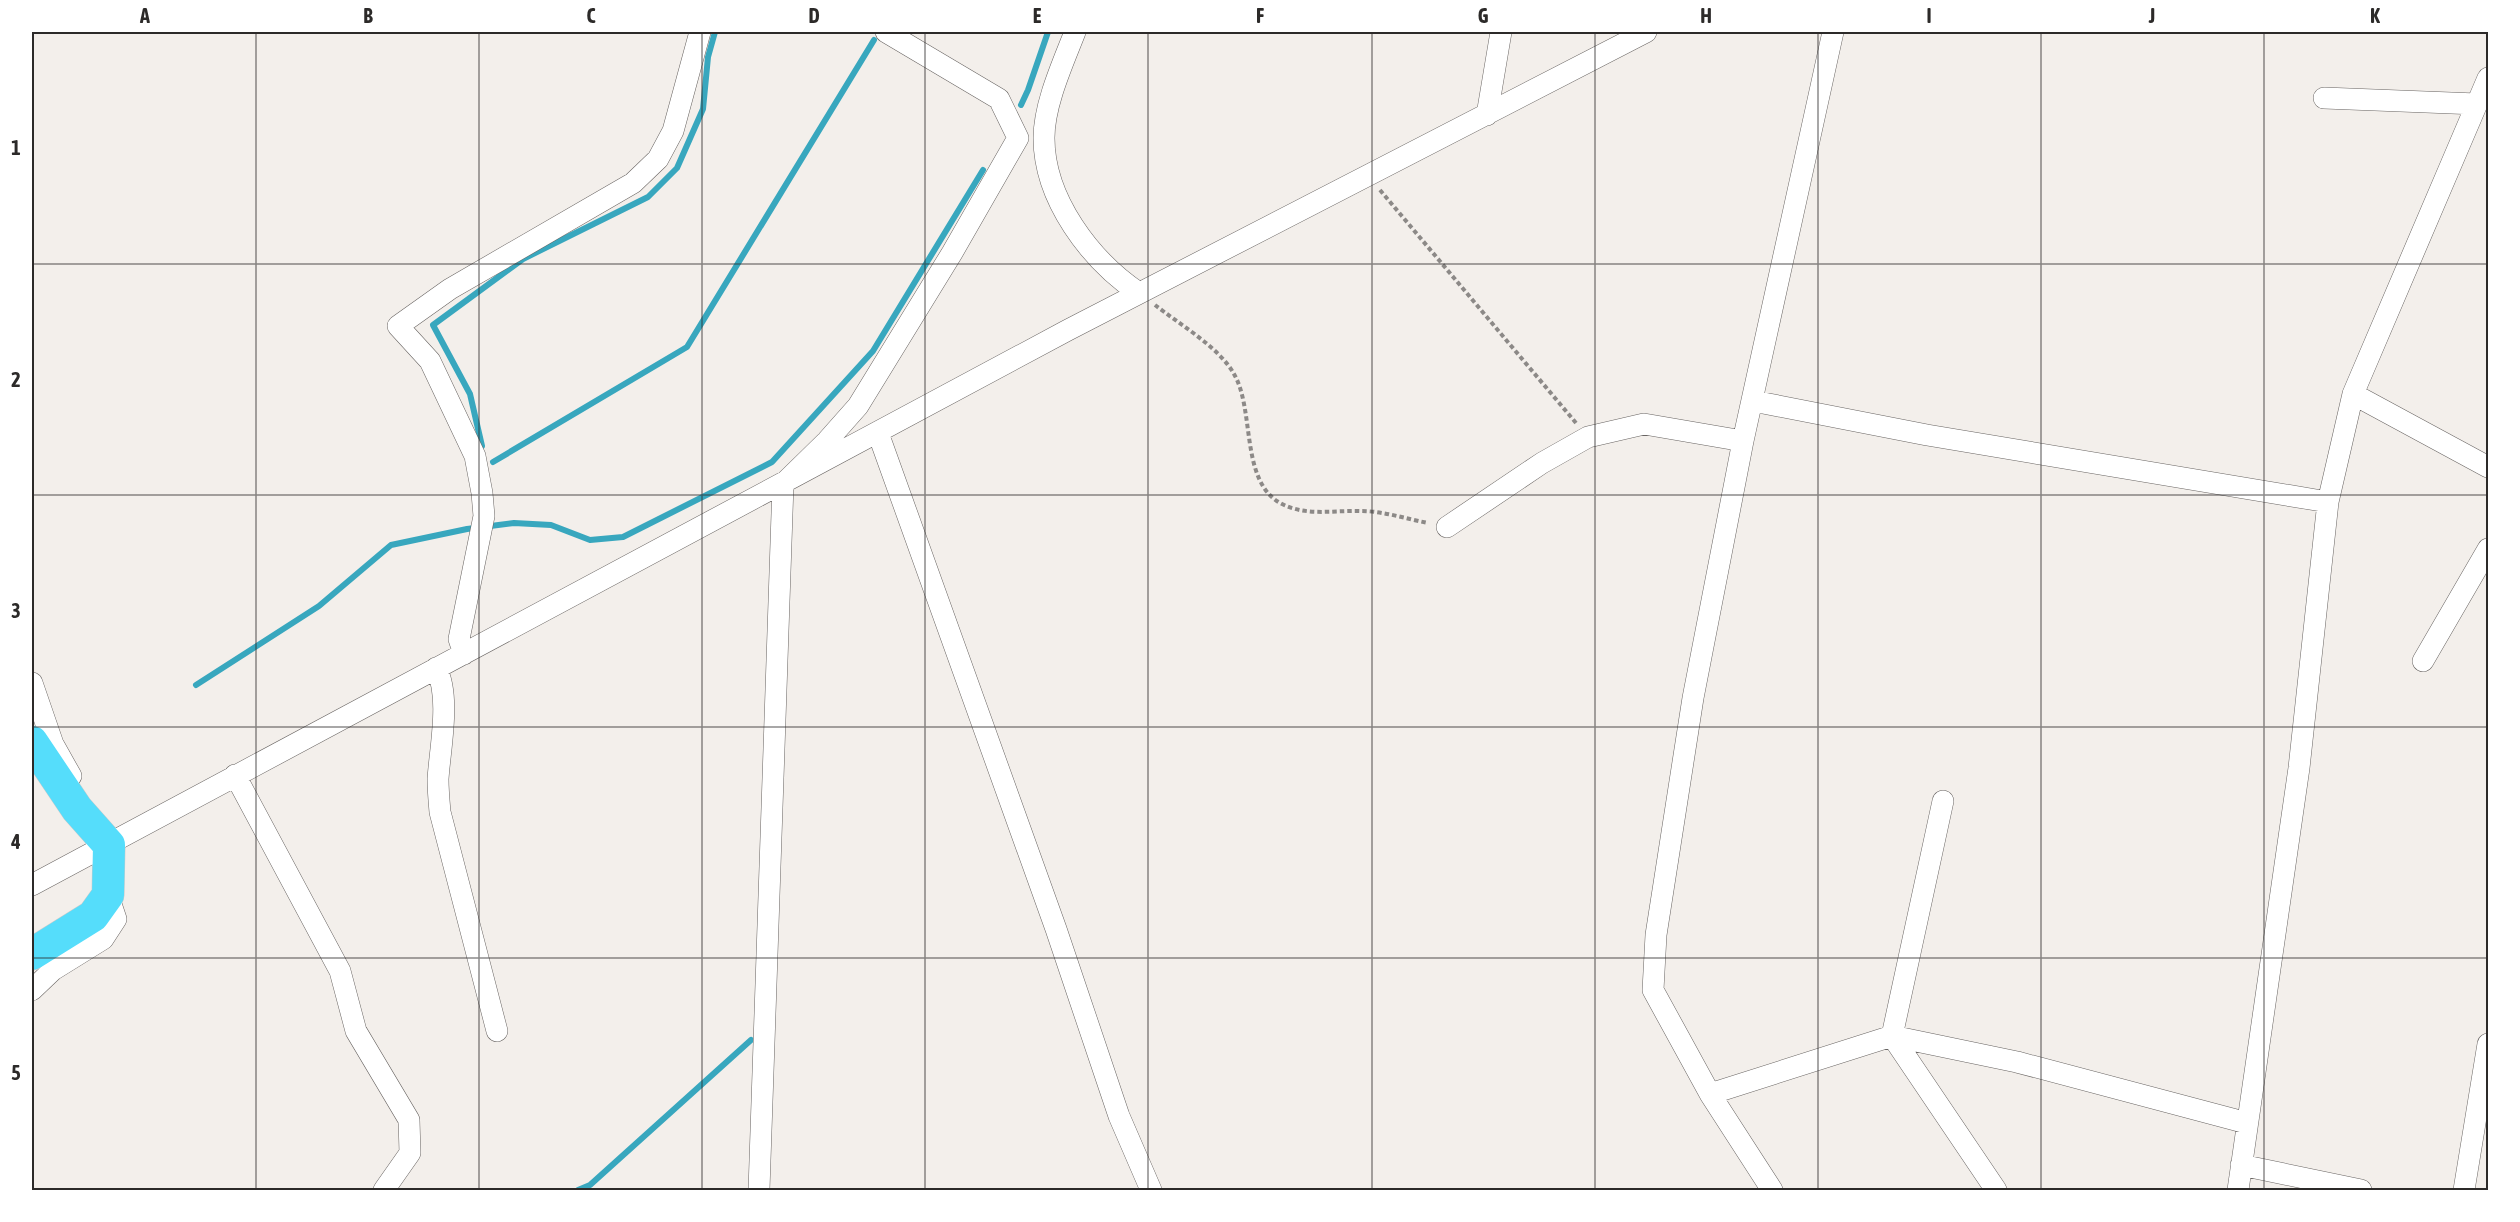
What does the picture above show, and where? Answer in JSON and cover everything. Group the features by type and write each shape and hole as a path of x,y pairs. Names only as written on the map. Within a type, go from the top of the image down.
{"highway":[{"path":"32,742 77,809 110,845 108,895 93,916 32,954"}],"street":[{"path":"464,654 459,639 482,525 482,493 475,456 430,361 398,326 450,289 633,183 658,159 673,131 700,32"},
{"path":"886,32 999,99 1018,138"},
{"path":"1075,32 1058,73 1044,136 1052,186 1062,208 1100,259 1120,280 1139,293"},
{"path":"1487,115 1501,32"},
{"path":"32,885 1139,293 1369,177 1646,32"},
{"path":"1772,1191 1710,1094 1653,990 1656,936 1693,698 1743,441 1833,32"},
{"path":"2238,1191 2299,768 2328,502 2353,394 2488,78"},
{"path":"2324,98 2477,104"},
{"path":"1018,138 1044,136"},
{"path":"759,1191 783,484 827,441 858,406 946,263 1018,138"},
{"path":"2353,394 2488,467"},
{"path":"1753,401 1928,435 2328,502"},
{"path":"1447,527 1542,463 1588,437 1644,424 1743,441"},
{"path":"878,433 1056,929 1119,1116 1151,1191"},
{"path":"2423,661 2488,549"},
{"path":"436,668 441,677 443,701 438,783 440,812 497,1031"},
{"path":"32,683 53,744 110,845"},
{"path":"235,775 340,971 356,1031 409,1120 410,1153 384,1191"},
{"path":"1943,801 1892,1036 1996,1191"},
{"path":"32,990 53,970 103,939 116,919 108,895"},
{"path":"1710,1094 1892,1036 2017,1062 2247,1123"},
{"path":"2464,1191 2488,1044"},
{"path":"2241,1165 2361,1191"}],"path":[{"path":"1369,177 1588,437"},
{"path":"1139,293 1218,354 1233,371 1242,390 1254,469 1268,492 1280,503 1309,512 1363,511 1447,527"}],"waterway":[{"path":"482,446 470,394 433,325 523,259 648,197 677,168 703,109 708,57 715,32"},
{"path":"1021,105 1048,32"},
{"path":"493,462 687,347 874,40"},
{"path":"196,685 319,606 391,545 467,529 514,523 551,525 590,540 623,537 772,462 873,351 983,170"},
{"path":"578,1190 590,1185 751,1040"}]}
